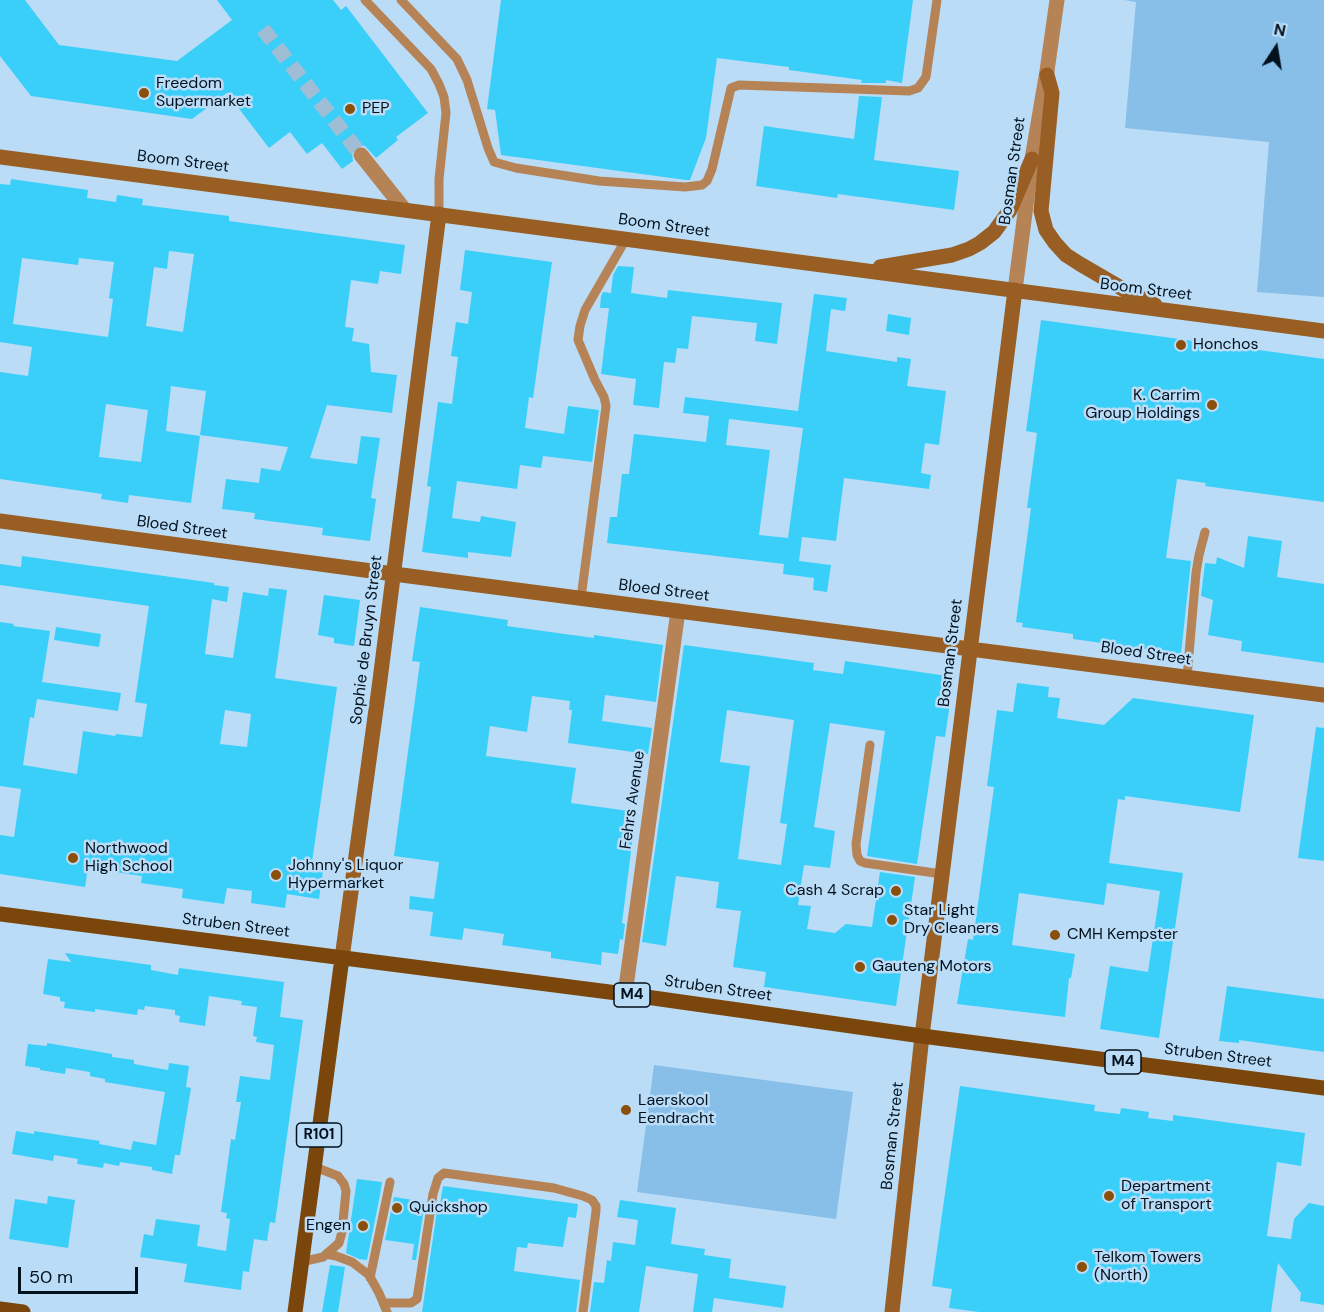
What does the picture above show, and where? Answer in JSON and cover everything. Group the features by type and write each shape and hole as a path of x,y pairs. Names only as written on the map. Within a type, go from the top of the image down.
{"main road":[{"path":"1047,75 1052,93 1041,211 1046,230 1055,243 1073,260 1128,292 1167,310"},
{"name":"Boom Street","path":"0,157 1324,331"},
{"path":"862,270 952,255 980,243 994,232 1005,217 1032,159"},
{"name":"Sophie de Bruyn Street","path":"295,1312 379,692 439,214"},
{"name":"Bosman Street","path":"891,1312 922,1036 1015,290"},
{"name":"Bloed Street","path":"0,521 1324,695"},
{"name":"Struben Street","path":"0,914 625,994 922,1036 1324,1088"},
{"path":"0,1309 23,1312"}],"street":[{"name":"Bosman Street","path":"1015,290 1032,159 1057,0"},
{"path":"361,154 404,209"},
{"name":"Fehrs Avenue","path":"625,994 678,611"}],"lane":[{"name":"Sophie de Bruyn Street","path":"364,0 431,69 444,97 446,112 439,179 439,214"},
{"path":"401,0 458,59 494,162 516,168 599,180 685,187 702,185 712,169 731,88 740,85 909,91 918,88 926,77 937,0"},
{"path":"581,598 606,406 578,340 579,326 585,310 626,239"},
{"path":"1187,678 1196,573 1205,532"},
{"path":"870,745 856,844 860,861 942,874"},
{"path":"301,1262 323,1257 339,1243 342,1232 346,1191 342,1180 332,1173 315,1167"},
{"path":"326,1254 352,1262 369,1275 386,1307 411,1303 417,1299 433,1194 438,1178 444,1173 554,1188 583,1196 592,1200 596,1206 584,1312"},
{"path":"370,1278 390,1182"}],"shaded area":[{"path":"1124,0 1324,0 1324,297 1257,292 1269,142 1125,128 1136,2"},
{"path":"654,1065 853,1092 836,1219 637,1192"}],"building":[{"path":"0,0 25,0 59,45 177,61 232,20 217,0 333,0 341,10 346,6 428,113 396,137 398,140 376,158 365,146 355,147 352,152 353,161 342,169 322,143 307,154 290,132 269,148 227,93 192,119 31,96 0,56"},
{"path":"501,0 913,0 902,83 886,80 886,83 861,83 862,80 789,70 789,67 717,58 706,138 690,180 686,180 501,155 495,110 487,109"},
{"path":"859,96 882,97 874,160 959,171 954,210 838,194 837,198 756,186 764,126 854,139"},
{"path":"11,179 88,190 87,198 116,202 117,195 143,199 142,205 229,216 229,221 405,245 401,274 380,271 378,284 351,280 345,327 354,328 352,341 369,344 371,372 397,375 392,413 327,405 310,458 357,464 361,436 380,438 371,498 376,499 370,541 322,535 323,528 254,519 255,513 222,509 226,479 259,483 261,468 280,471 288,447 200,435 206,391 171,386 166,431 200,436 191,503 129,495 128,503 101,499 102,494 0,479 0,372 28,376 32,347 0,342 0,184 10,185","holes":["169,251 194,254 183,332 146,326 154,267 167,269","22,258 78,265 79,258 114,262 109,298 113,299 108,337 13,324","106,404 148,410 141,462 99,457"]},
{"path":"465,250 552,262 533,398 529,397 525,428 564,434 568,406 599,410 592,462 543,456 541,468 520,465 517,489 457,481 452,518 480,522 481,516 516,522 511,557 468,552 468,558 422,552 431,487 427,486 438,402 452,404 458,357 451,356 456,322 468,324 472,292 460,290"},
{"path":"618,266 634,267 631,293 667,298 668,290 782,303 777,344 755,341 757,323 692,316 688,349 677,348 675,363 664,362 659,408 633,405 636,379 601,374 609,308 600,308 601,296 603,292 611,293 613,275"},
{"path":"814,294 847,298 845,311 831,309 826,351 897,362 897,357 911,359 907,386 946,391 939,445 925,443 921,473 931,475 929,489 844,478 836,541 802,537 799,561 831,565 827,592 813,590 814,578 783,574 784,564 607,543 610,517 617,517 622,474 629,474 634,434 706,442 709,416 683,413 685,397 798,411","holes":["729,419 803,428 788,538 759,535 770,450 726,445"]},
{"path":"888,314 911,318 909,335 886,331"},
{"path":"1041,320 1324,359 1324,502 1205,486 1206,483 1177,479 1166,558 1191,561 1181,654 1073,639 1073,634 1022,627 1023,623 1016,622 1031,508 1027,508 1037,433 1026,431"},
{"path":"1248,536 1282,541 1277,577 1324,584 1324,663 1241,651 1242,641 1208,635 1213,600 1201,596 1205,563 1216,564 1217,557 1244,568"},
{"path":"22,556 229,587 227,602 212,599 205,654 233,658 243,592 268,596 269,588 287,590 275,678 337,687 312,862 324,864 319,899 287,894 285,908 251,903 252,891 227,888 224,904 182,898 183,889 141,883 142,876 88,868 85,887 0,874 0,835 14,837 21,789 0,786 0,622 50,631 42,682 121,693 118,711 37,699 34,718 30,717 23,765 77,774 83,731 142,737 147,704 135,702 149,606 0,585 0,564 21,567","holes":["225,710 251,714 247,747 220,744"]},
{"path":"324,595 360,600 354,646 334,643 334,638 318,635"},
{"path":"420,607 508,620 507,626 663,645 656,702 605,695 602,721 652,728 648,754 568,743 572,710 569,710 570,701 532,696 527,732 490,726 486,756 576,768 571,803 636,812 622,923 625,924 623,940 620,939 618,954 602,952 601,965 551,958 551,952 502,945 504,934 464,928 462,940 430,936 433,912 409,909 410,896 434,899 439,862 394,856 420,662 412,661"},
{"path":"56,627 101,634 99,647 54,640"},
{"path":"684,645 814,663 813,670 843,674 845,661 954,677 945,737 936,736 917,864 867,856 885,731 830,723 814,827 835,831 830,868 804,865 798,905 811,906 807,929 835,933 846,924 872,927 880,872 915,877 896,1006 764,987 766,972 733,967 741,911 716,908 719,882 676,876 666,946 642,942","holes":["727,710 794,720 780,823 787,824 781,865 738,859 750,766 720,762"]},
{"path":"1017,683 1049,687 1048,697 1060,698 1057,718 1104,725 1133,698 1254,715 1240,812 1125,796 1125,800 1118,799 1109,863 1183,873 1159,1038 1100,1029 1110,966 1148,972 1160,891 1107,883 1104,905 1019,893 1012,945 1075,954 1071,978 1069,978 1065,1017 957,1004 968,939 973,940 994,787 987,786 997,710 1013,712"},
{"path":"1316,727 1324,728 1324,861 1298,858"},
{"path":"65,953 151,965 151,970 178,975 179,968 284,982 280,1017 303,1020 275,1223 270,1222 267,1241 254,1239 249,1272 243,1271 241,1290 184,1282 187,1264 140,1257 144,1234 153,1236 156,1219 200,1225 197,1246 226,1251 230,1219 226,1218 227,1213 221,1212 231,1139 235,1140 241,1102 236,1102 240,1076 270,1080 274,1045 256,1042 257,1037 253,1036 257,1007 241,1005 242,1001 209,996 205,1026 179,1022 180,1016 175,1015 175,1010 145,1006 144,1010 138,1009 137,1015 95,1009 95,1012 64,1008 65,1002 60,1001 60,997 43,994 48,959 71,962"},
{"path":"1227,986 1324,999 1324,1052 1239,1040 1239,1043 1219,1041"},
{"path":"47,1043 112,1054 112,1057 134,1060 134,1064 168,1070 169,1063 189,1066 186,1087 191,1088 180,1155 175,1155 172,1174 152,1170 152,1167 120,1162 119,1166 104,1163 103,1168 77,1164 78,1159 54,1155 53,1161 12,1154 16,1131 34,1134 34,1131 100,1141 99,1144 131,1150 133,1141 156,1145 165,1092 105,1082 105,1079 90,1076 90,1072 66,1068 65,1074 25,1066 28,1044 47,1046"},
{"name":"Department of Transport","path":"960,1086 1095,1105 1094,1111 1120,1114 1121,1108 1149,1112 1148,1118 1173,1121 1173,1115 1305,1133 1301,1166 1277,1162 1267,1236 1291,1239 1294,1219 1309,1203 1324,1206 1324,1305 1300,1301 1301,1293 1278,1263 1271,1312 979,1312 949,1308 952,1289 932,1286"},
{"path":"357,1179 382,1182 367,1260 346,1253"},
{"path":"443,1186 578,1204 576,1218 568,1217 563,1247 528,1243 527,1248 517,1247 514,1271 580,1280 576,1312 422,1312 438,1204 440,1204"},
{"path":"48,1196 75,1200 68,1248 9,1239 15,1199 47,1204"},
{"path":"394,1197 425,1202 416,1260 412,1260 414,1244 385,1240"},
{"path":"620,1200 676,1208 671,1244 705,1249 704,1255 731,1259 729,1278 786,1286 783,1308 714,1298 712,1312 693,1312 698,1274 646,1266 639,1312 590,1312 594,1282 604,1283 607,1260 611,1261 613,1242 635,1245 638,1220 617,1217"},
{"path":"330,1265 345,1267 338,1312 322,1312"}],"tunnel":[{"path":"263,29 361,155"}],"place":[{"name":"Freedom Supermarket","path":"144,93"},
{"name":"PEP","path":"350,109"},
{"name":"Honchos","path":"1181,345"},
{"name":"K. Carrim Group Holdings","path":"1212,405"},
{"name":"Northwood High School","path":"73,858"},
{"name":"Johnny's Liquor Hypermarket","path":"276,875"},
{"name":"Cash 4 Scrap","path":"896,891"},
{"name":"Star Light Dry Cleaners","path":"892,920"},
{"name":"CMH Kempster","path":"1055,935"},
{"name":"Gauteng Motors","path":"860,967"},
{"name":"Laerskool Eendracht","path":"626,1110"},
{"name":"Department of Transport","path":"1109,1196"},
{"name":"Quickshop","path":"397,1208"},
{"name":"Engen","path":"363,1226"},
{"name":"Telkom Towers (North)","path":"1082,1267"}]}
